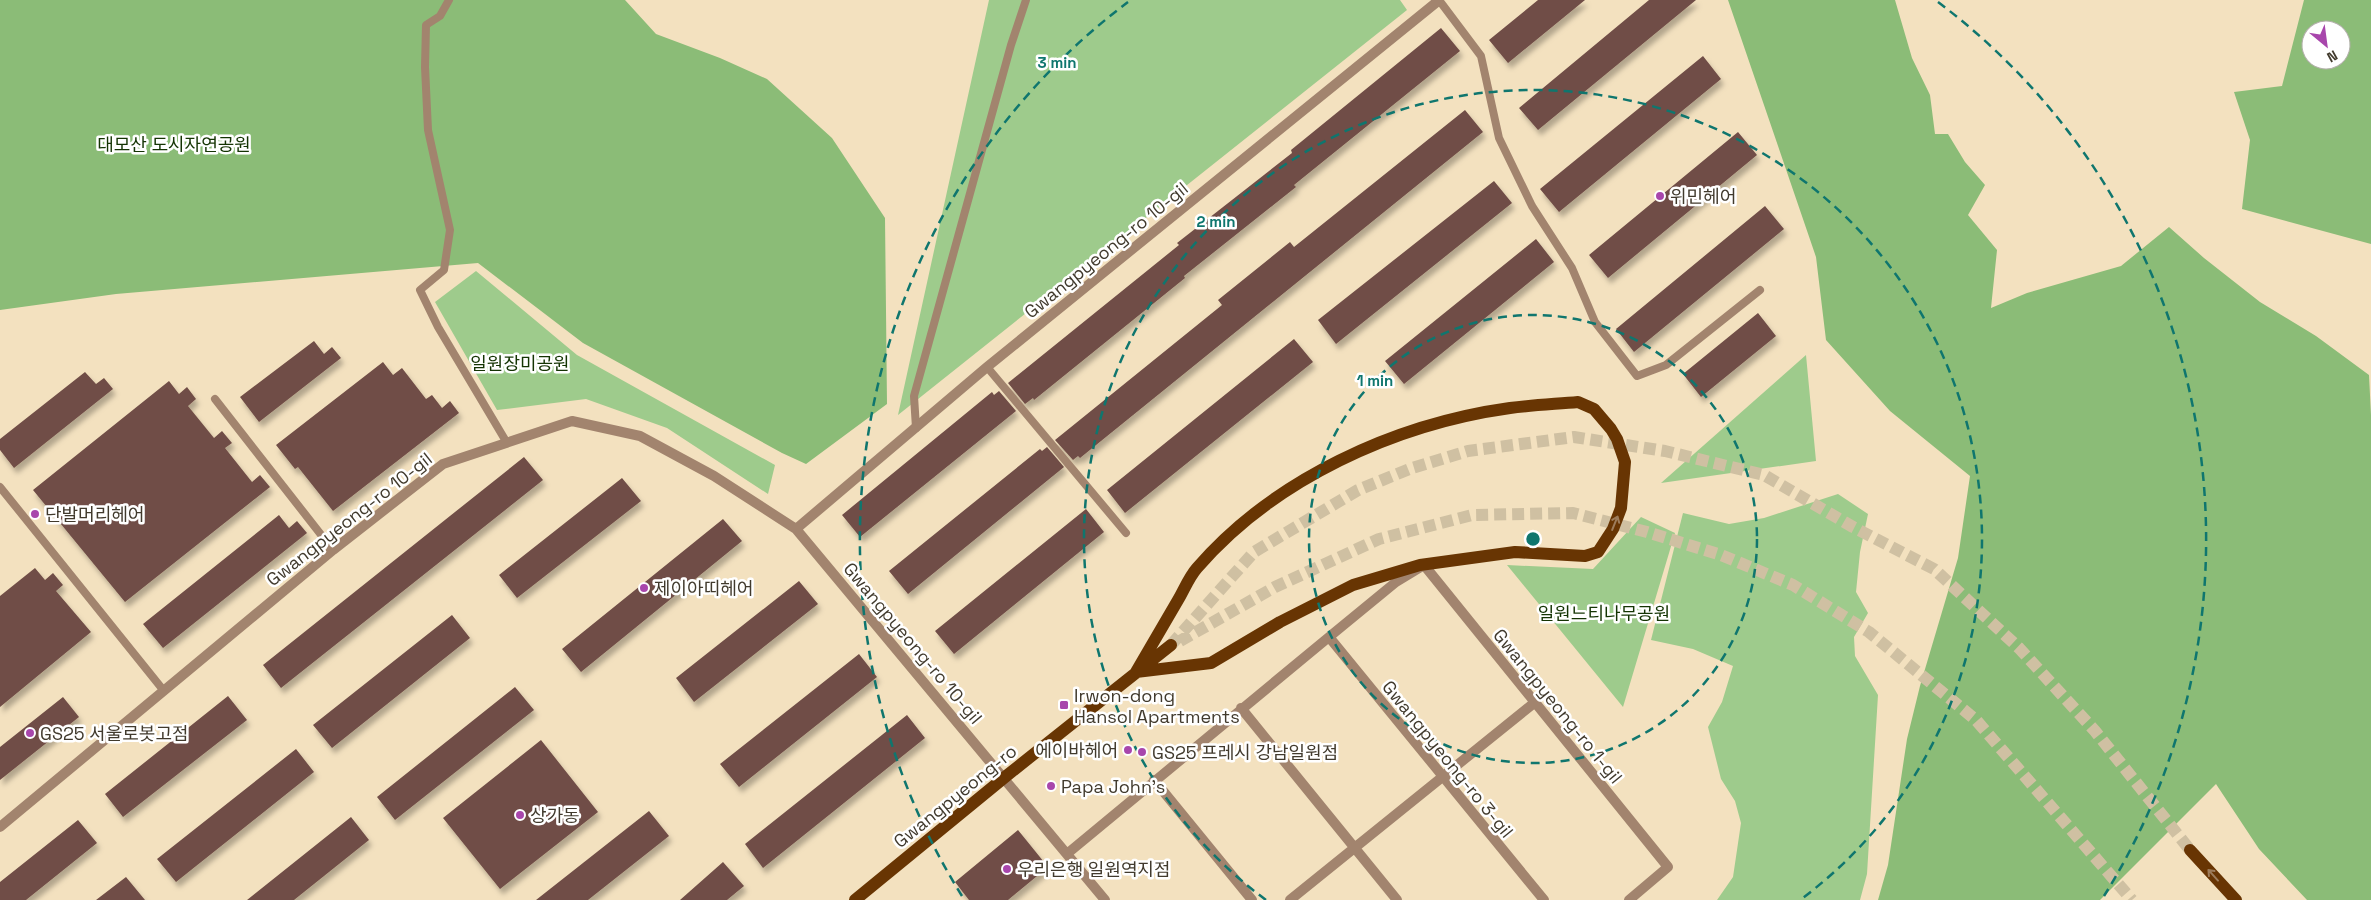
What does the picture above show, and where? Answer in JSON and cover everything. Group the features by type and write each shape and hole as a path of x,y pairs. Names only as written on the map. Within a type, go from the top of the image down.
{"main road":[{"path":"1578,402 1594,409 1617,439 1625,462 1621,508 1613,529 1598,552 1585,556 1515,552 1420,564 1353,585 1280,622 1211,663 1136,672 1195,569 1242,522 1290,489 1360,451 1396,436 1450,421 1510,408 1578,402"},
{"name":"Gwangpyeong-ro","path":"855,900 1136,672 1172,646"},
{"path":"2190,850 2236,900"}],"street":[{"name":"Gwangpyeong-ro 10-gil","path":"796,529 987,367 1438,0"},
{"name":"Gwangpyeong-ro 10-gil","path":"0,827 333,550 443,464 572,421 640,436 714,476 796,529 1106,900"},
{"name":"Gwangpyeong-ro 1-gil","path":"1329,637 1396,582 1424,565 1668,867 1629,900"},
{"path":"1068,853 1329,637"},
{"name":"Gwangpyeong-ro 3-gil","path":"1329,637 1441,777 1544,900"},
{"path":"1290,900 1534,702"},
{"path":"1241,708 1397,900"},
{"path":"1154,780 1252,900"}],"lane":[{"path":"449,0 440,16 426,25 425,67 428,130 450,230 444,270 420,290 438,327 507,443"},
{"path":"916,428 914,396 1008,54 1026,0"},
{"path":"1438,0 1481,56 1499,138 1532,206 1572,268 1595,322 1637,376 1666,365 1760,290"},
{"path":"987,367 1126,534"},
{"path":"215,399 333,550"},
{"path":"0,487 164,691"}],"green space":[{"name":"대모산 도시자연공원","path":"0,0 625,0 656,34 720,58 767,79 832,138 885,218 887,404 806,464 782,453 583,343 478,263 116,294 0,310"},
{"path":"989,0 1400,0 1407,10 898,415"},
{"path":"1728,0 1895,0 1912,58 1930,95 1935,134 1948,134 1965,162 1985,185 1968,215 1997,250 1991,308 2027,293 2121,266 2169,227 2204,258 2260,302 2316,336 2369,375 2371,415 2371,900 2307,900 2259,849 2216,784 2100,900 1878,900 1888,865 1907,739 1920,686 1958,558 1970,476 1890,411 1826,340 1816,257"},
{"path":"2304,0 2371,0 2371,244 2242,209 2250,140 2234,92 2282,86"},
{"name":"일원장미공원","path":"476,271 577,355 775,465 768,494 667,428 586,399 497,410 435,302"},
{"path":"1806,355 1816,461 1661,483"},
{"path":"1838,494 1868,514 1860,552 1856,592 1868,613 1854,637 1855,656 1878,695 1867,874 1860,900 1717,900 1733,877 1741,823 1735,801 1721,779 1708,727 1722,702 1733,666 1693,649 1651,640 1683,513 1729,524 1764,518"},
{"name":"일원느티나무공원","path":"1641,517 1675,533 1623,707 1507,565 1593,569"}],"building":[{"path":"1538,0 1585,0 1508,63 1489,40"},
{"path":"1649,0 1696,0 1538,130 1519,108"},
{"path":"1441,28 1460,51 1294,185 1296,187 1184,276 1185,278 1034,400 1033,398 1025,404 1008,383 1179,245 1177,243 1292,153 1291,150"},
{"path":"1703,56 1721,79 1559,212 1540,189"},
{"path":"1465,110 1483,132 1080,458 1078,456 1073,460 1055,440 1222,305 1218,300 1290,242 1294,247"},
{"path":"1738,132 1757,155 1608,278 1589,255"},
{"path":"1494,181 1512,203 1336,344 1318,320"},
{"path":"1765,206 1784,229 1634,352 1616,329"},
{"path":"1536,239 1554,262 1404,384 1385,361"},
{"path":"1758,313 1776,336 1701,397 1683,374"},
{"path":"1294,339 1313,362 1125,513 1107,490"},
{"path":"314,341 324,354 332,347 341,358 259,422 240,397"},
{"path":"383,362 393,375 402,368 426,399 432,395 442,408 450,401 459,413 333,511 298,467 295,469 276,445"},
{"path":"85,372 96,384 104,378 113,389 14,468 0,450 0,439"},
{"path":"169,381 179,394 187,387 196,399 188,406 214,438 222,431 232,443 225,448 252,482 260,475 270,487 125,602 33,490"},
{"path":"999,391 1016,411 860,537 842,515 992,392 994,395"},
{"path":"1047,447 1064,467 908,594 889,571 1040,449 1042,451"},
{"path":"524,457 543,480 281,688 263,665"},
{"path":"622,478 641,501 517,598 499,575"},
{"path":"1086,509 1104,532 954,654 935,631"},
{"path":"279,515 289,528 297,521 307,533 163,648 143,624"},
{"path":"723,519 742,541 581,672 562,649"},
{"path":"35,568 45,580 53,573 63,585 56,591 91,632 0,707 0,596"},
{"path":"799,581 818,604 694,702 676,678"},
{"path":"452,615 470,638 332,748 313,725"},
{"path":"859,654 877,677 739,787 720,764"},
{"path":"515,687 534,710 395,820 377,797"},
{"path":"228,696 247,720 123,817 105,794"},
{"path":"63,697 79,717 0,780 0,747"},
{"path":"907,715 925,738 763,868 745,844"},
{"name":"상가동","path":"541,740 598,812 500,889 443,818"},
{"path":"296,749 314,772 176,882 157,859"},
{"path":"649,811 669,836 588,900 536,900"},
{"path":"351,817 369,840 294,900 247,900"},
{"path":"78,820 97,843 26,900 0,900 0,882"},
{"path":"1018,830 1048,867 1008,900 969,900 955,882"},
{"path":"723,862 744,886 727,900 680,900"},
{"path":"126,877 145,900 96,900"}],"tunnel":[{"path":"1171,645 1254,552 1358,490 1412,468 1468,451 1574,437 1665,451 1764,475 1853,527 1934,569 2019,648 2095,731 2190,850"},
{"path":"1180,641 1275,587 1379,539 1472,515 1573,513 1647,532 1721,555 1793,585 1869,632 1976,720 2132,900"}],"place":[{"name":"위민헤어","path":"1660,196"},
{"name":"단발머리헤어","path":"35,514"},
{"name":"제이아띠헤어","path":"644,588"},
{"name":"Irwon-dong Hansol Apartments","path":"1064,705"},
{"name":"GS25 서울로봇고점","path":"30,733"},
{"name":"에이바헤어","path":"1128,750"},
{"name":"GS25 프레시 강남일원점","path":"1142,752"},
{"name":"Papa John's","path":"1051,786"},
{"name":"상가동","path":"520,815"},
{"name":"우리은행 일원역지점","path":"1007,869"}]}
